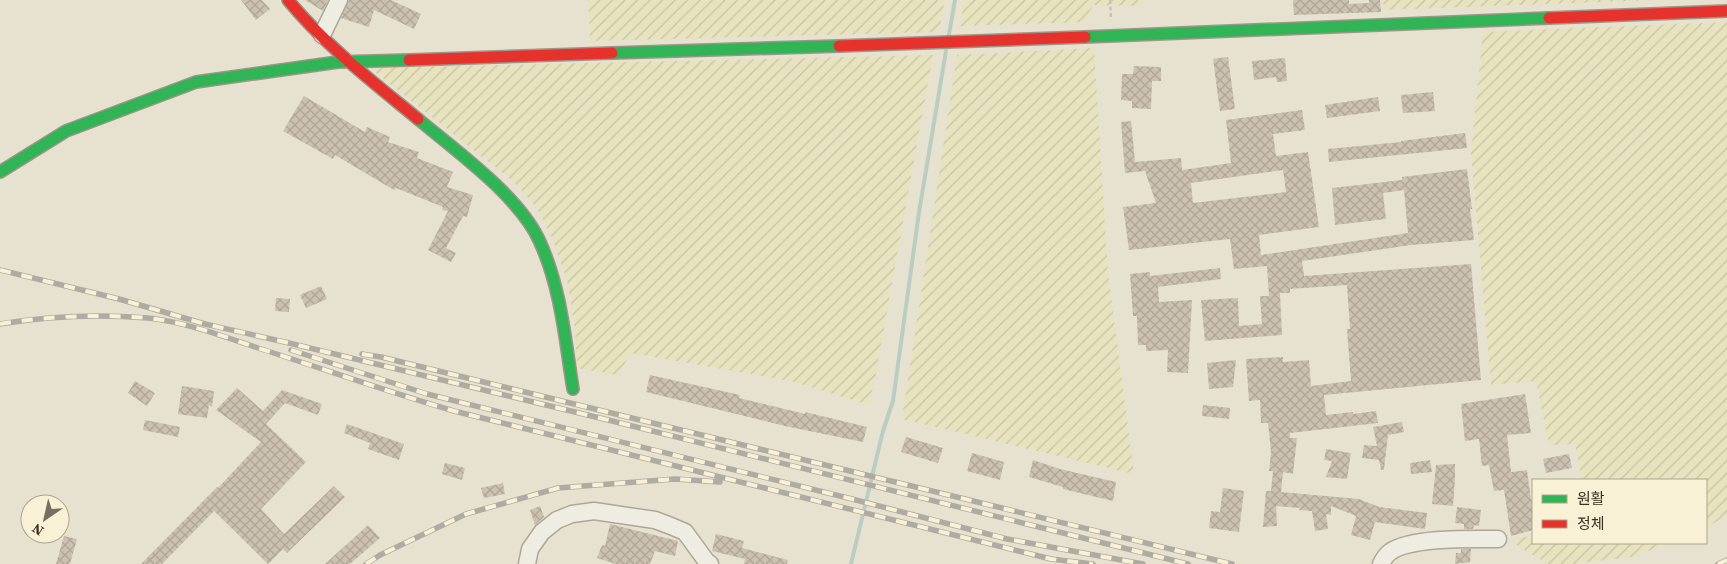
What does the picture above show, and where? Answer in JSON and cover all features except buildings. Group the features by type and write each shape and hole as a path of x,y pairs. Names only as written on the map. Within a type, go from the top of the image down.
{"street":[{"path":"288,0 349,62 487,177 520,210 539,239 558,293 573,389"},
{"path":"322,35 339,0"},
{"path":"0,172 66,131 196,82 349,62 944,43 1727,11"},
{"path":"527,564 530,549 542,532 557,520 572,514 594,511 656,520 685,532 710,564"},
{"path":"1381,564 1391,551 1409,545 1432,541 1498,539"}],"shaded area":[{"path":"588,0 945,0 939,32 590,41"},
{"path":"964,0 1143,0 1142,6 1093,5 1085,22 960,26"},
{"path":"1383,0 1657,0 1384,10"},
{"path":"1727,22 1727,515 1707,527 1707,479 1582,479 1575,444 1549,445 1536,381 1491,385 1471,153 1483,32"},
{"path":"1094,48 1108,273 1134,474 902,419 957,55"},
{"path":"933,55 869,405 791,381 630,353 619,375 577,368 575,329 567,280 552,238 537,208 514,182 370,68"},
{"path":"1532,535 1532,544 1666,544 1633,557 1571,564 1548,564 1510,541"}],"waterway":[{"path":"949,34 955,0"},
{"path":"851,564 883,431 893,401 919,212 946,51"}],"railway":[{"path":"0,270 119,299 205,324 604,419 1188,564"},
{"path":"0,324 36,319 92,316 148,318 190,326 454,411 1051,559 1093,564"},
{"path":"291,350 427,394 1007,539 1143,564"},
{"path":"362,354 381,357 1232,564"},
{"path":"366,564 380,555 466,514 558,488 675,479 720,482"},
{"path":"1718,564 1727,560"}],"traffic: fast":[{"path":"1085,37 1549,18"},
{"path":"612,53 839,46"},
{"path":"0,172 66,131 196,82 338,62 409,60"},
{"path":"418,119 485,175 530,223 546,258 557,295 573,389"}],"traffic: jam":[{"path":"288,0 302,17 334,48 418,119"},
{"path":"1549,18 1727,11"},
{"path":"839,46 1085,37"},
{"path":"409,60 612,53"}]}
